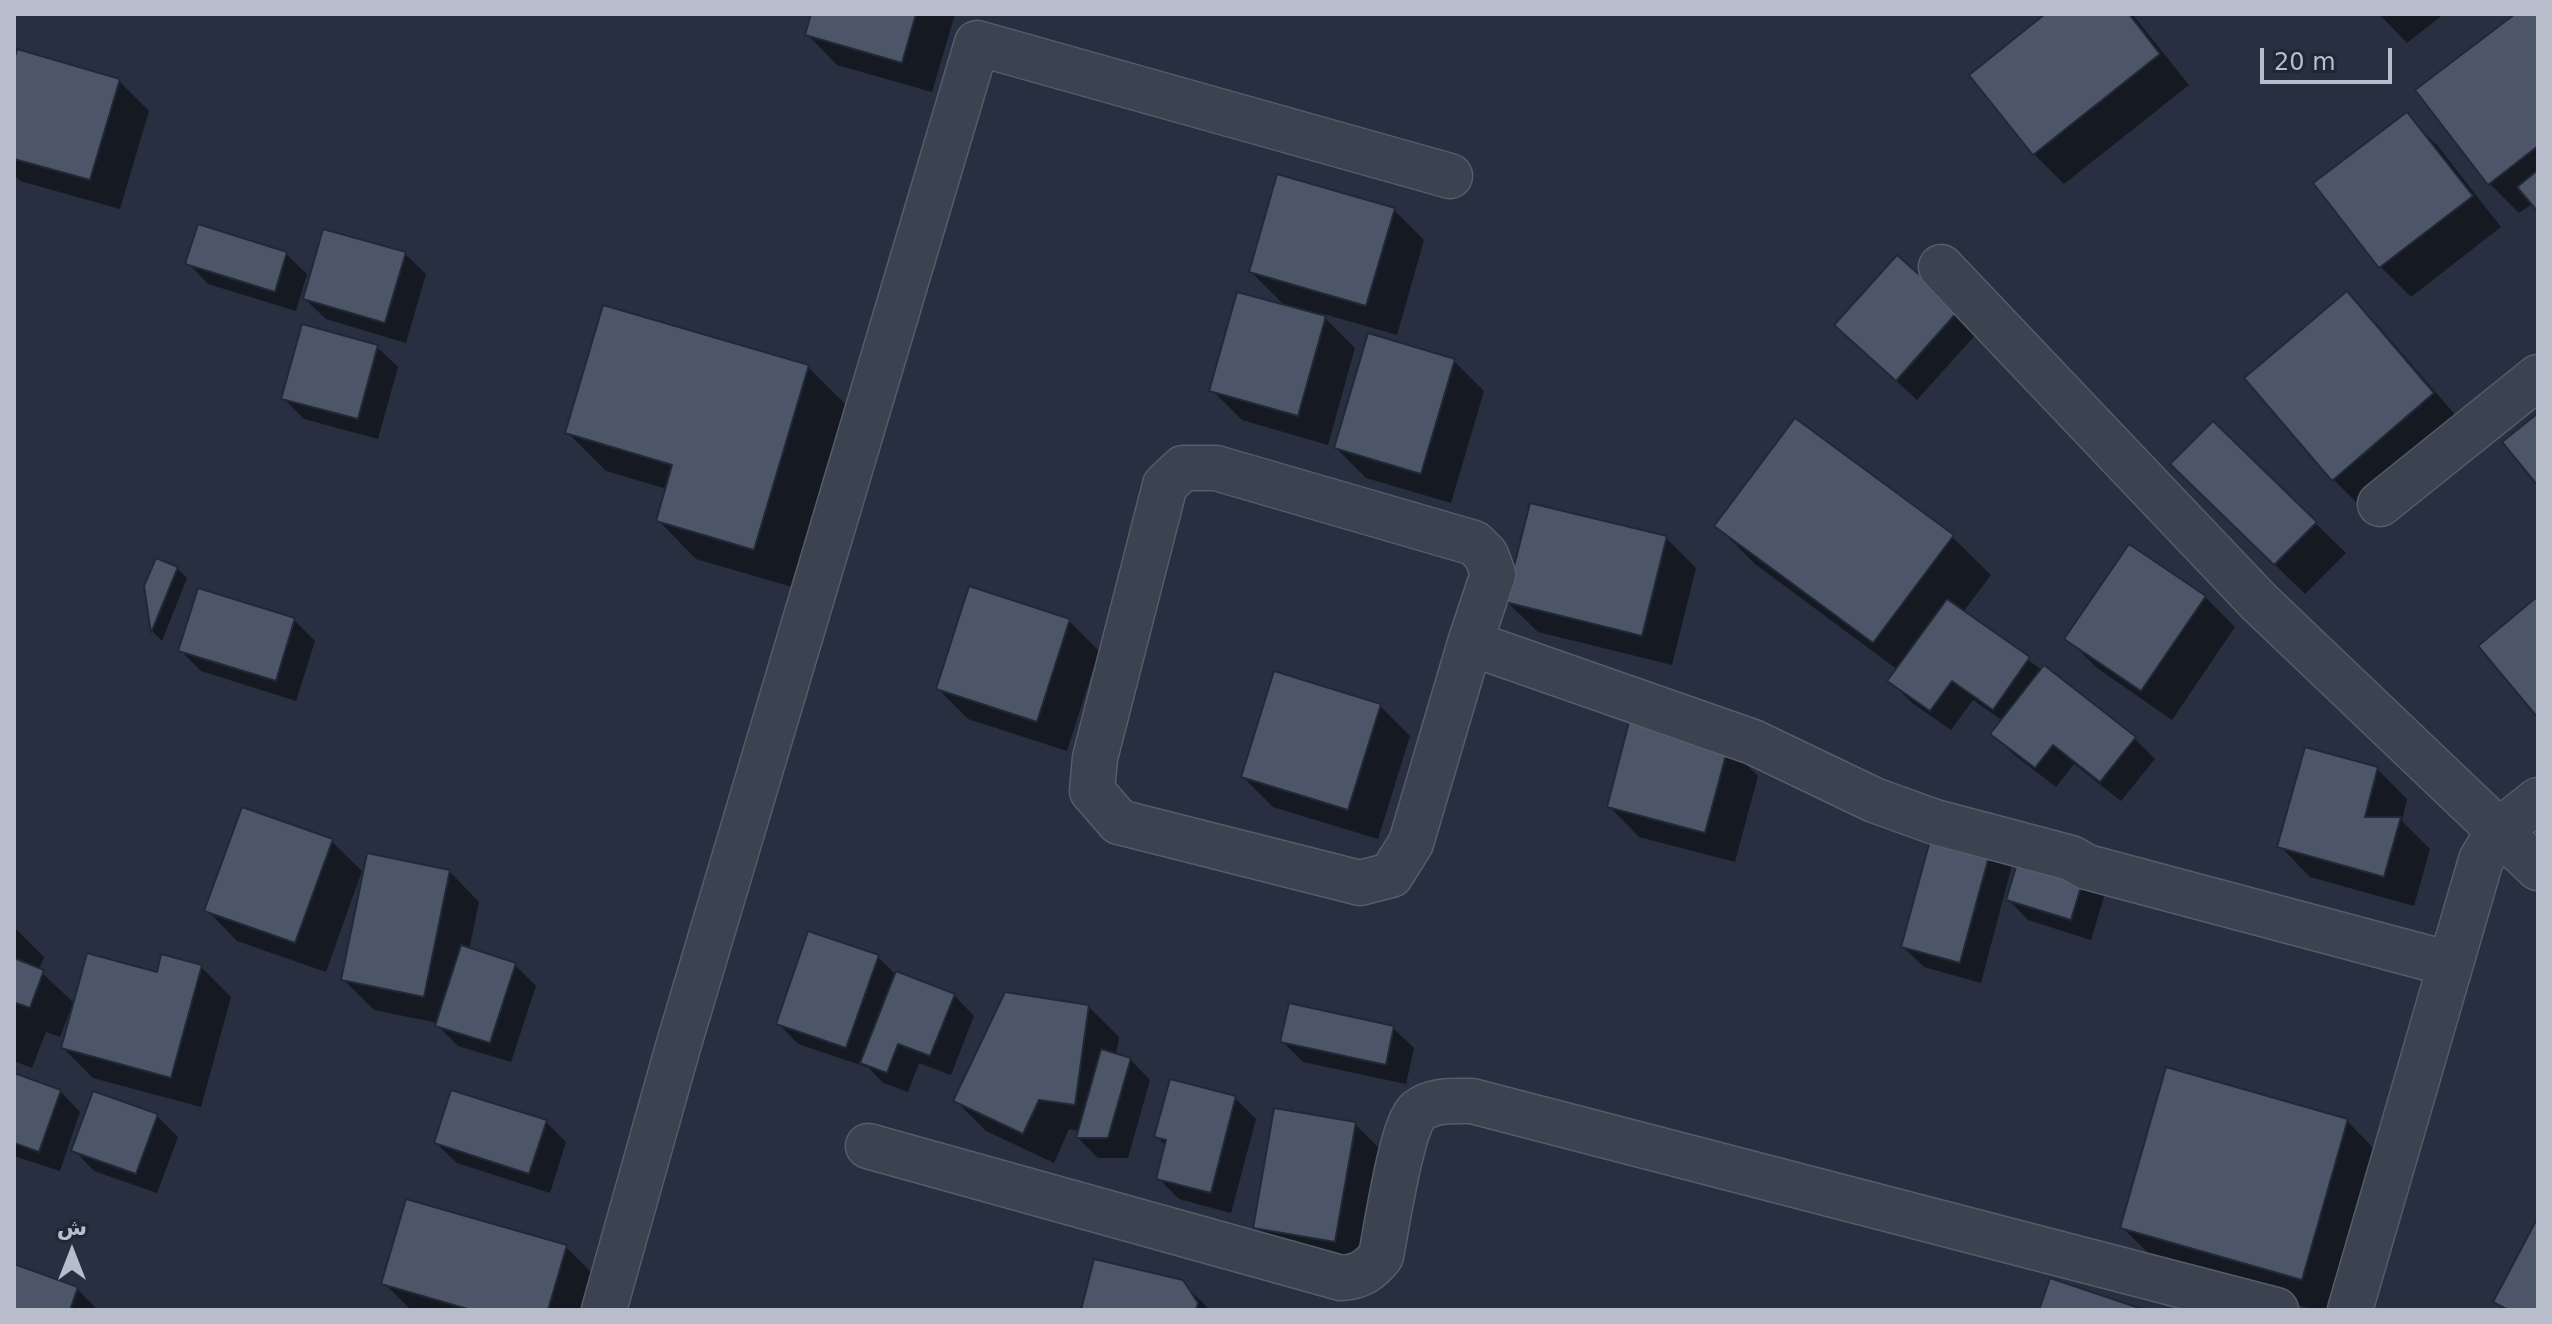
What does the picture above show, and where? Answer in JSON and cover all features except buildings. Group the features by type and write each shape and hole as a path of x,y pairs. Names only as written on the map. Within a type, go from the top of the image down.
{"street":[{"path":"604,1310 678,1047 977,43 1450,176"},
{"path":"1941,267 2259,602 2538,868"},
{"path":"2380,504 2538,377"},
{"path":"1183,468 1216,468 1474,543 1486,555 1493,574 1470,643 1411,843 1391,875 1360,883 1119,822 1092,791 1095,758 1165,485 1183,468"},
{"path":"1470,643 1753,742 1874,800 1935,822 2071,858 2087,867 2450,964"},
{"path":"2350,1310 2481,860 2498,832 2538,800"},
{"path":"868,1146 1341,1278 1356,1277 1372,1268 1381,1256 1406,1132 1415,1112 1438,1101 1472,1101 2276,1310"}]}
